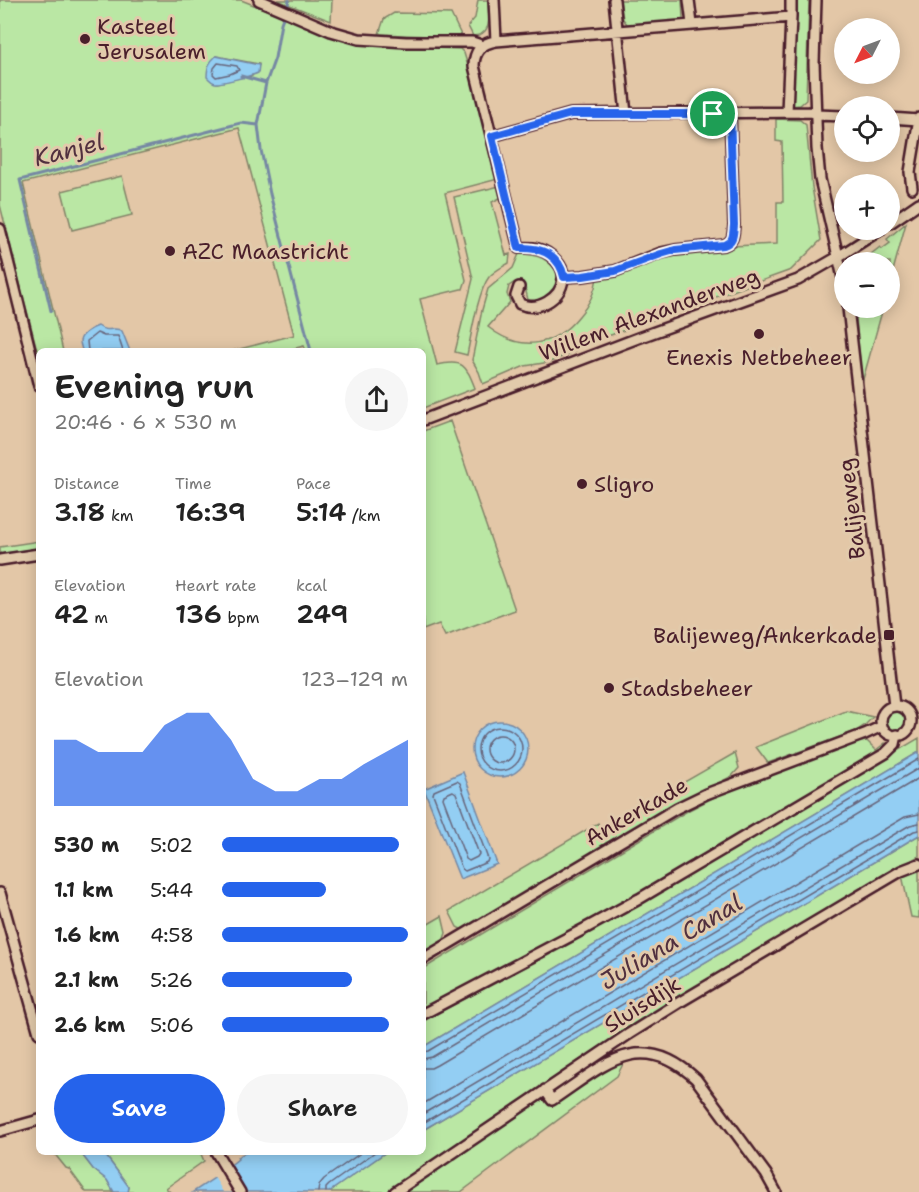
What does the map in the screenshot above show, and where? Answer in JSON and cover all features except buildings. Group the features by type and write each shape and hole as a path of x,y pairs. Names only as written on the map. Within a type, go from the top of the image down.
{"street":[{"path":"259,0 331,31 358,39 472,42 481,46"},
{"path":"494,0 496,41"},
{"path":"614,0 626,114"},
{"path":"689,0 692,24"},
{"path":"787,112 791,0"},
{"path":"816,0 814,63 820,185 837,252"},
{"path":"519,286 516,296 520,304 529,307 539,306 553,297 563,283 564,277 562,269 547,253 538,249 519,248 474,66 475,55 481,46 496,41 791,17"},
{"path":"492,136 571,114 787,112 834,115"},
{"path":"564,277 615,271 675,250 724,245 730,242 734,225 730,114"},
{"path":"900,118 919,119 910,172 912,188"},
{"path":"900,216 919,203"},
{"path":"0,228 36,374"},
{"name":"Willem Alexanderweg","path":"844,252 864,240"},
{"name":"Willem Alexanderweg","path":"426,419 798,280 834,258"},
{"name":"Balijeweg","path":"849,318 894,706"},
{"path":"0,560 36,554"},
{"path":"894,706 903,708 914,715 908,729 903,733 897,735 888,733 882,726 883,714 888,708 894,706"},
{"name":"Ankerkade","path":"426,957 677,808 716,790 882,726"},
{"path":"426,1012 586,928 793,809 886,753 896,744 897,735"},
{"name":"Sluisdijk","path":"395,1192 680,1002 901,871 919,864"},
{"path":"0,894 36,1023"},
{"path":"545,1090 552,1100 608,1062 628,1055 652,1054 674,1062 696,1080 760,1166 776,1192"},
{"path":"0,1131 36,1121"},
{"path":"218,1155 240,1192"}],"green space":[{"path":"0,0 241,0 338,38 378,46 460,49 464,53 498,179 445,193 466,280 463,289 420,299 437,365 453,363 462,366 469,374 475,388 426,407 426,348 305,348 304,346 244,348 294,335 239,128 23,183 62,348 36,348 0,205","holes":["216,56 259,65 252,76 217,83"]},
{"path":"277,0 332,0 331,21"},
{"path":"478,0 488,0 489,18 484,32 473,36 468,26 475,18"},
{"path":"620,0 682,0 683,19 627,24 623,19"},
{"path":"794,0 809,0 806,100 800,105 791,106"},
{"path":"394,13 451,14 461,35 455,37 379,34 384,19"},
{"path":"776,119 800,120 806,125 812,187 821,240 791,270 583,345 550,362 525,366 483,384 472,360 482,310 488,289 513,268 519,254 537,256 552,265 559,276 556,285 548,296 536,303 528,300 525,287 521,282 515,282 509,286 507,294 510,302 488,327 512,340 536,343 558,335 569,327 589,303 597,278 617,274 680,253 730,249 732,246 777,244 777,202 783,202 782,142 776,141"},
{"path":"122,176 132,215 72,230 62,191"},
{"path":"500,186 502,197 492,202 506,255 510,254 509,263 489,277 481,292 467,355 455,352 473,279 454,197"},
{"path":"906,223 898,252 874,252 890,243 888,240 900,240 900,228"},
{"path":"856,318 880,318 862,383"},
{"path":"450,421 515,610 445,636 439,624 426,629 426,430"},
{"path":"36,541 36,548 0,554 0,547"},
{"path":"896,710 903,713 906,720 903,727 896,730 889,727 886,720 889,713"},
{"path":"846,711 873,717 856,731 768,763 756,747"},
{"path":"919,738 919,752 426,1045 426,1019 562,948"},
{"path":"867,741 876,750 885,743 885,746 877,754 724,843 612,912 426,1009 426,967 689,810 734,787 858,742"},
{"path":"735,753 739,768 732,776 672,808 466,932 457,927 449,911 598,823 601,830"},
{"path":"919,835 919,856 647,1016 559,1074 630,1050 617,1076 461,1192 329,1192 382,1155 426,1155 426,1128"},
{"path":"919,869 919,918 911,917 902,875"},
{"path":"442,916 446,933 441,947 426,956 426,925"},
{"path":"55,1155 82,1155 93,1169 107,1180 114,1192 86,1192"},
{"path":"105,1155 201,1155 204,1161 166,1188 170,1192 128,1192 129,1187"}],"water":[{"path":"216,56 259,65 258,73 214,83 207,77 207,73 209,65"},
{"path":"98,326 122,331 129,348 81,348 81,338"},
{"path":"500,721 511,723 520,729 526,738 528,749 526,760 520,769 511,775 500,777 489,775 480,769 474,760 472,749 474,738 480,729 489,723"},
{"name":"Juliana Canal","path":"919,752 919,835 426,1128 426,1045"},
{"path":"463,772 497,864 460,879 426,794 426,788"},
{"path":"82,1155 105,1155 129,1187 128,1192 114,1192 107,1180 93,1169"},
{"path":"241,1155 382,1155 329,1192 193,1192 213,1179 238,1159 237,1157"}],"pier":[{"path":"229,1162 246,1192 223,1192 213,1175"}],"waterway":[{"name":"Kanjel","path":"287,9 289,0"},
{"name":"Kanjel","path":"284,15 275,58 266,83 258,125 270,194 310,348"},
{"path":"241,76 266,83"},
{"name":"Kanjel","path":"51,311 20,180 241,123 258,125"}],"place":[{"name":"Kasteel Jerusalem","path":"85,39"},
{"name":"AZC Maastricht","path":"170,251"},
{"name":"Enexis Netbeheer","path":"759,334"},
{"name":"Sligro","path":"582,484"},
{"name":"Balijeweg/Ankerkade","path":"889,635"},
{"name":"Stadsbeheer","path":"609,688"}],"route":[{"path":"571,114 713,114 730,114 734,225 730,242 724,245 675,250 615,271 564,277 562,269 547,253 538,249 519,248 492,136 571,114"}]}
